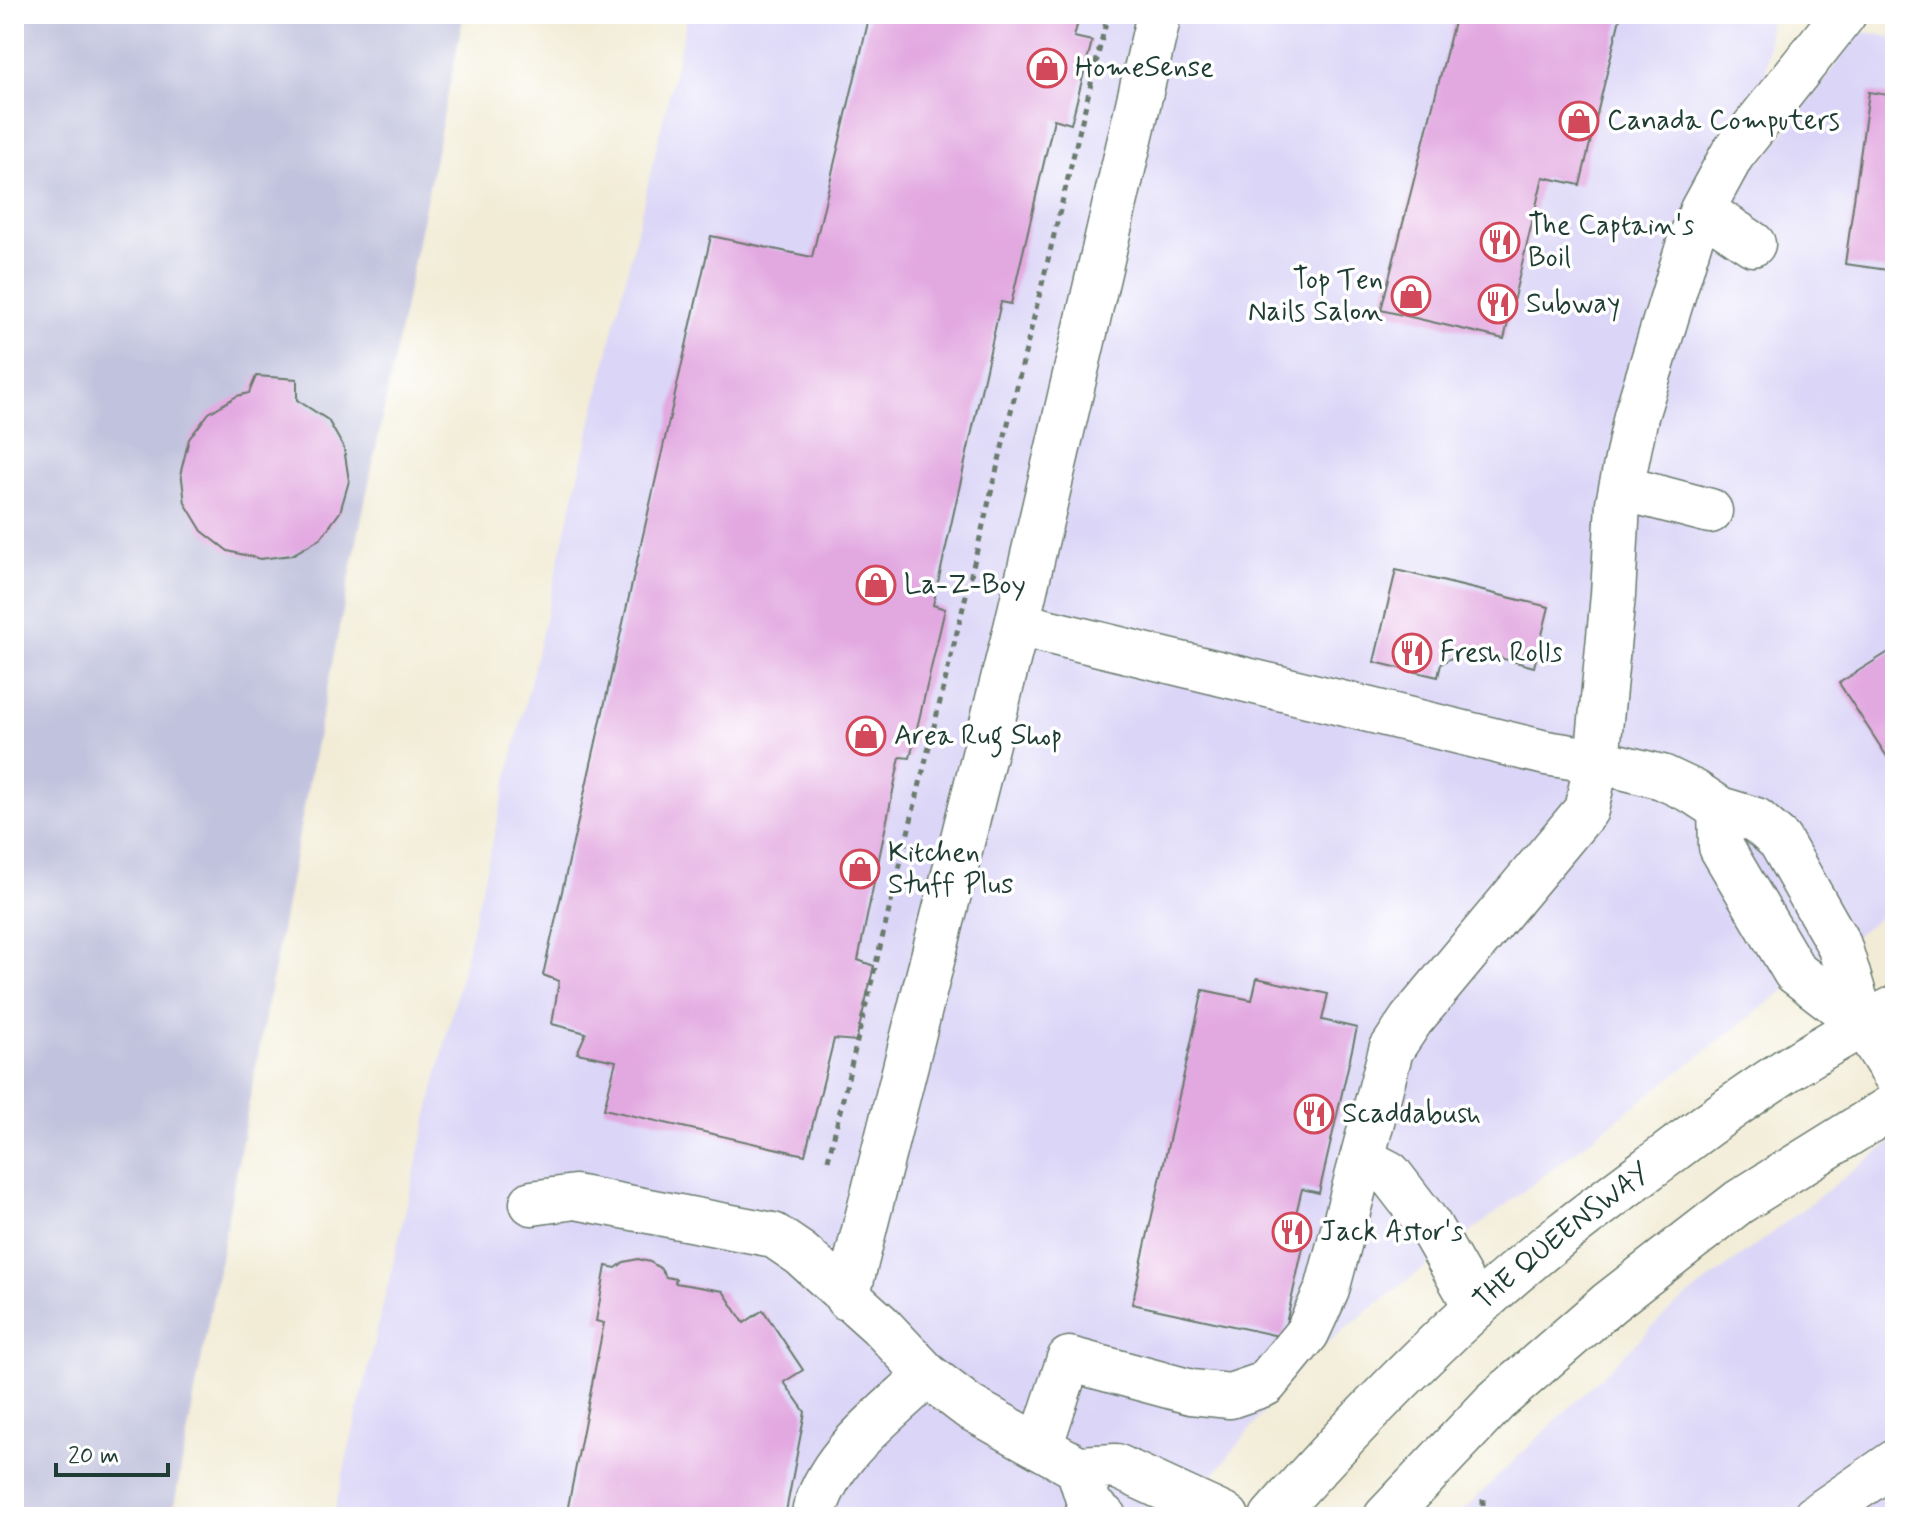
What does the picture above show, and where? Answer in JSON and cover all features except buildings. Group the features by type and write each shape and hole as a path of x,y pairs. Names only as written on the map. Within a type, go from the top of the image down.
{"main road":[{"path":"847,1298 1017,624 1157,14"},
{"path":"1040,1447 1069,1359 1191,1392 1230,1396 1265,1384 1307,1333 1327,1290 1391,1050 1411,1020 1586,810 1597,761 1613,595 1618,503 1636,416 1690,240 1702,210 1732,155 1844,14"},
{"path":"1702,210 1753,244"},
{"path":"1622,488 1710,511"},
{"path":"1017,624 1546,753 1597,761 1662,777 1694,792 1720,809 1721,847 1795,972 1879,1016 1895,1075"},
{"name":"THE QUEENSWAY","path":"1272,1517 1377,1404 1476,1307 1572,1226 1732,1106 1879,1016"},
{"path":"1386,1517 1495,1402 1609,1303 1739,1202 1895,1105"},
{"path":"1362,1159 1389,1173 1421,1214 1447,1253 1476,1307"},
{"path":"532,1203 575,1197 773,1235 801,1254 880,1325 927,1375 969,1407 1078,1468 1116,1466 1227,1517"},
{"path":"813,1517 825,1482 838,1461 927,1375"},
{"path":"1815,1517 1895,1462"},
{"path":"1078,1468 1090,1506 1104,1517"}],"path":[{"path":"828,1160 1108,14"},
{"path":"1483,1499 1483,1517"}],"shaded area":[{"path":"14,14 464,14 315,748 172,1517 14,1517"},
{"path":"688,14 1770,14 1761,163 1861,31 1895,38 1895,911 1881,916 1307,1358 1180,1517 333,1517"},
{"path":"1895,1139 1895,1517 1456,1517 1670,1310"}],"place":[{"name":"HomeSense","path":"1047,68"},
{"name":"Canada Computers","path":"1579,121"},
{"name":"The Captain's Boil","path":"1500,242"},
{"name":"Top Ten Nails Salon","path":"1411,296"},
{"name":"Subway","path":"1498,304"},
{"name":"La-Z-Boy","path":"876,585"},
{"name":"Fresh Rolls","path":"1412,653"},
{"name":"Area Rug Shop","path":"866,736"},
{"name":"Kitchen Stuff Plus","path":"860,869"},
{"name":"Scaddabush","path":"1314,1114"},
{"name":"Jack Astor's","path":"1292,1232"}]}
